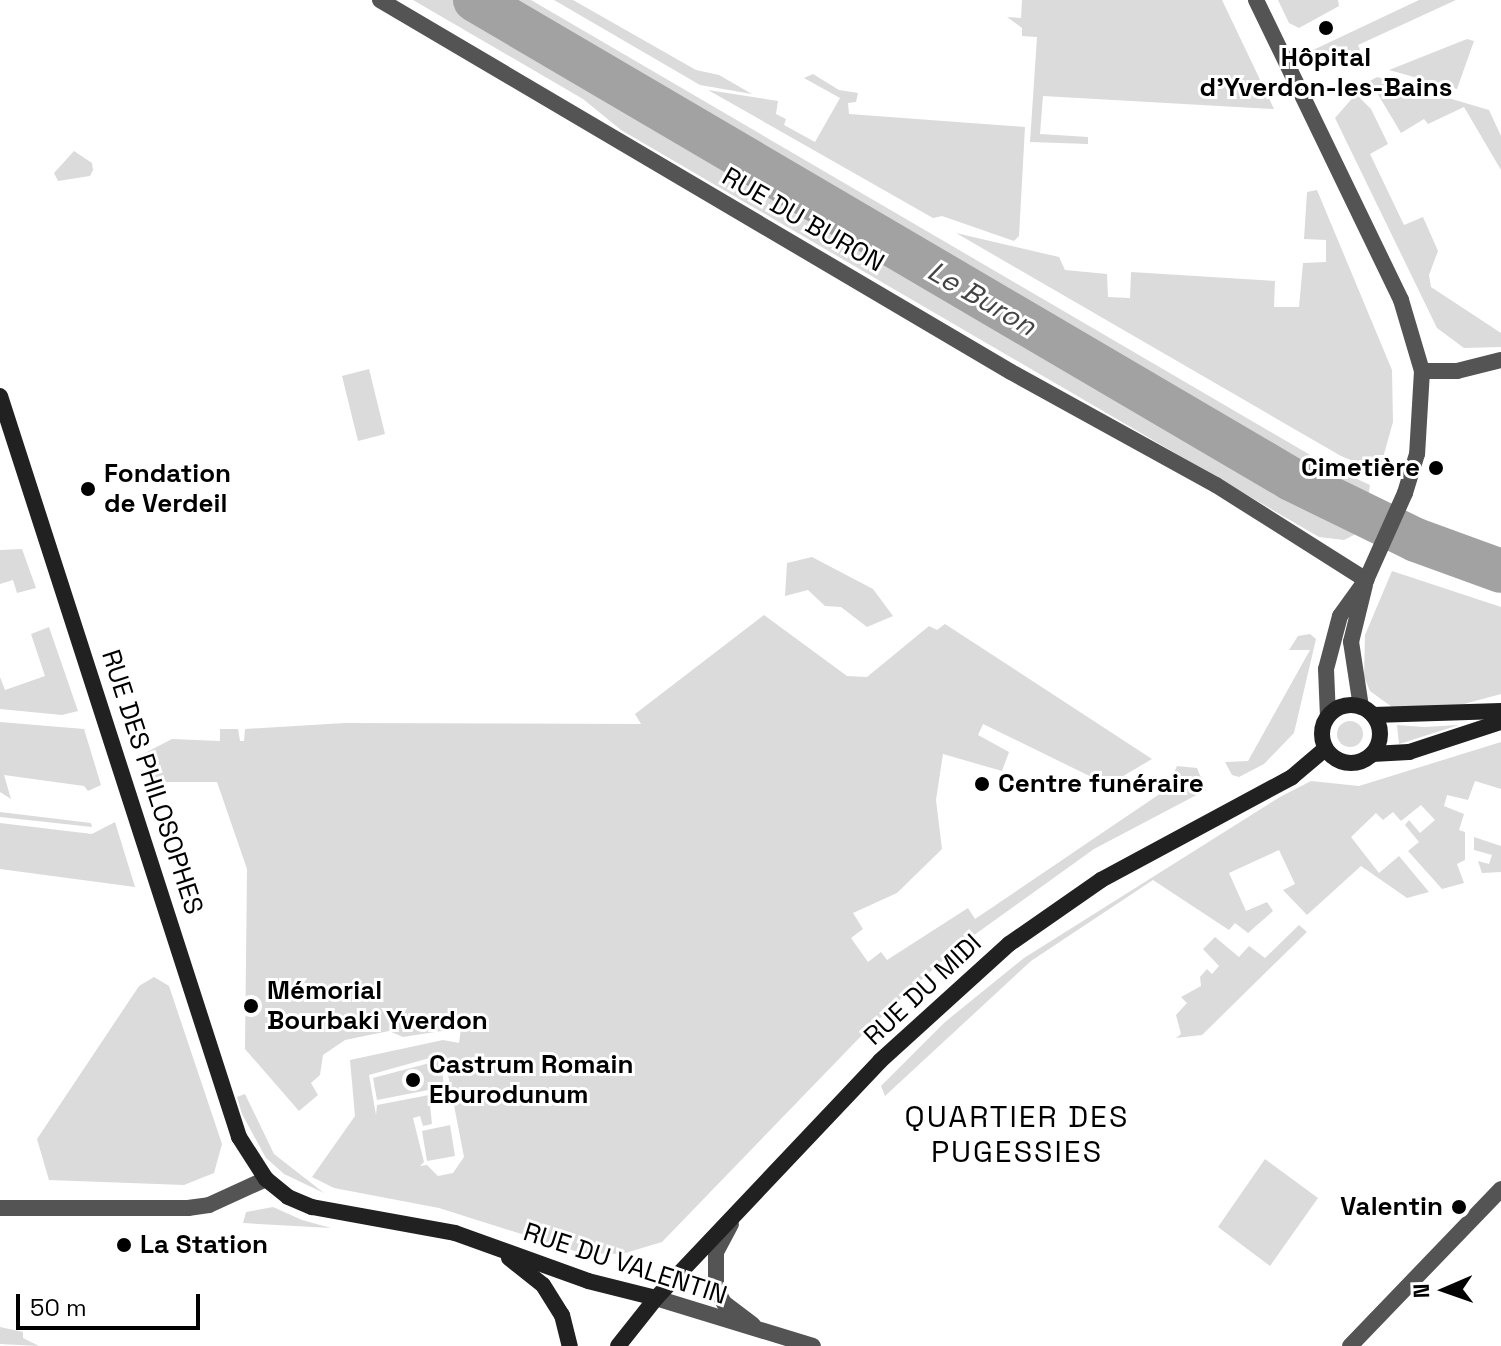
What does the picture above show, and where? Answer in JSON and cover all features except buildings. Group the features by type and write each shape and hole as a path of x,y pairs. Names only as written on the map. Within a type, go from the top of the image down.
{"main road":[{"name":"RUE DES PHILOSOPHES","path":"0,396 239,1137 266,1179"},
{"path":"1501,711 1367,711 1343,705 1328,716 1321,732 1325,749 1348,763 1372,754 1409,752 1501,722"},
{"path":"1367,711 1380,734 1372,754"},
{"name":"RUE DU MIDI","path":"618,1346 656,1298 922,1019 1009,944 1101,880 1292,777 1325,749"},
{"name":"RUE DU VALENTIN","path":"266,1179 288,1197 312,1207 469,1237 588,1281 656,1298"},
{"name":"RUE DU VALENTIN","path":"469,1237 512,1259 543,1285 562,1315 570,1346"}],"street":[{"name":"RUE DU BURON","path":"380,0 1011,372 1216,485 1366,580"},
{"path":"1256,0 1401,300 1422,371 1420,438 1403,500 1366,580 1340,616 1334,634 1326,669 1328,716"},
{"path":"1422,371 1457,371 1501,360"},
{"path":"1366,580 1351,642 1351,665 1367,711"},
{"path":"0,1208 188,1208 209,1205 266,1179"},
{"path":"1350,1346 1501,1189"},
{"name":"RUE DU VALENTIN","path":"736,1216 716,1252 716,1288 724,1303 767,1335"},
{"name":"RUE DU VALENTIN","path":"656,1298 767,1335 813,1346"}],"shaded area":[{"path":"413,0 456,0 1359,524 1354,535 1344,540 1319,537 621,130 583,99"},
{"path":"492,0 531,0 1329,466 1370,485 1367,506"},
{"path":"554,0 573,0 696,70 719,75 752,94 700,85"},
{"path":"1022,0 1222,0 1274,109 1043,96 1040,134 1088,137 1088,144 1030,142 1037,37 1022,36 1022,28 1007,17 1021,18"},
{"path":"1278,0 1338,0 1339,6 1299,28 1289,23"},
{"path":"1419,0 1456,0 1358,45 1365,62 1340,59 1314,69 1308,63 1311,51"},
{"path":"1467,39 1474,41 1457,89 1389,70"},
{"path":"813,74 839,90 858,93 856,102 848,103 849,114 1025,127 1019,236 1014,241 942,216 933,218 708,90 778,101 776,114 786,119 784,125 815,142 840,98 804,78"},
{"path":"1377,77 1489,110 1501,136 1501,170 1464,107 1428,124 1424,119 1401,133 1370,81"},
{"path":"1356,94 1371,109 1388,144 1370,154 1404,225 1423,217 1438,251 1429,275 1431,287 1501,333 1501,347 1464,348 1437,328 1335,118"},
{"path":"74,151 92,163 90,176 58,181 54,173"},
{"path":"1317,190 1392,370 1393,422 1379,472 1341,456 956,233 1059,257 1065,270 1107,274 1108,297 1130,298 1131,272 1275,281 1274,307 1299,307 1303,263 1326,262 1326,240 1304,239 1307,192"},
{"path":"369,369 385,434 358,441 342,376"},
{"path":"22,549 36,588 17,593 13,580 0,584 0,550"},
{"path":"812,557 873,589 893,616 867,627 841,607 825,606 808,590 785,596 787,563"},
{"path":"1392,571 1501,607 1501,694 1442,710 1396,710 1370,691 1364,677 1365,635"},
{"path":"764,615 847,676 867,677 929,626 937,630 945,624 1152,759 1108,785 983,724 978,735 1009,752 1002,771 943,754 936,800 942,849 897,893 853,913 863,929 851,938 868,962 881,952 887,960 968,908 975,919 1167,789 1177,766 1197,768 1206,790 1094,849 956,948 866,1031 662,1242 622,1254 581,1253 439,1208 334,1188 312,1177 355,1116 350,1060 443,1040 459,1043 461,1028 403,1037 389,1031 345,1040 323,1055 320,1075 311,1083 318,1095 299,1111 245,1049 247,869 217,782 150,782 141,755 172,739 220,741 220,729 238,729 240,741 244,741 245,729 345,723 641,724 635,714","holes":["444,1054 464,1157 453,1173 438,1176 427,1165 420,1166 424,1162 413,1118 420,1116 423,1126 432,1124 429,1095 377,1105 376,1115 369,1075"]},
{"path":"49,627 78,711 62,715 0,709 0,677 5,690 45,676 31,634"},
{"path":"1310,634 1316,639 1294,733 1264,764 1239,777 1232,775 1225,762 1248,761 1310,650 1289,650 1298,636"},
{"path":"1350,721 1359,725 1363,734 1359,743 1350,747 1341,743 1337,734 1341,725"},
{"path":"0,722 84,729 101,785 88,791 84,786 4,775 11,799 0,792"},
{"path":"1397,725 1424,727 1459,725 1399,744"},
{"path":"1501,742 1501,789 1475,781 1468,800 1447,795 1444,806 1464,814 1459,830 1465,832 1465,860 1457,864 1464,883 1442,889 1408,851 1419,842 1405,825 1409,820 1420,833 1435,820 1421,805 1401,821 1393,812 1383,820 1376,813 1351,837 1379,873 1399,856 1429,892 1407,898 1361,866 1307,915 1283,890 1295,884 1279,850 1229,873 1246,911 1267,902 1273,911 1248,933 1235,923 1229,930 1153,880 1031,961 885,1096 881,1086 945,1022 1024,958 1280,797 1311,781 1359,786"},
{"path":"0,812 91,823 92,827 0,817"},
{"path":"115,822 135,887 0,869 0,823 92,834"},
{"path":"1474,837 1501,846 1501,872 1482,873 1478,861 1489,864 1492,855 1474,850"},
{"path":"1299,925 1307,932 1202,1035 1176,1038 1181,1034 1176,1015 1187,1003 1181,997 1201,986 1200,977 1207,969 1212,974 1219,966 1203,949 1215,937 1239,957 1249,946 1265,958"},
{"path":"154,977 169,986 222,1144 214,1173 184,1185 49,1180 37,1139 139,986"},
{"path":"441,1060 444,1087 377,1100 373,1078"},
{"path":"245,1094 274,1154 324,1193 284,1174 266,1158 242,1114 237,1097"},
{"path":"450,1125 455,1156 427,1161 422,1131"},
{"path":"1265,1159 1318,1198 1270,1266 1218,1227"},
{"path":"273,1207 331,1228 243,1223 246,1212"},
{"path":"0,1327 23,1332 23,1338 39,1346 0,1344"}],"waterway":[{"name":"Le Buron","path":"475,0 1291,479 1416,540 1501,571"}],"place":[{"name":"Hôpital d'Yverdon-les-Bains","path":"1326,28"},
{"name":"Cimetière","path":"1436,468"},
{"name":"Fondation de Verdeil","path":"88,489"},
{"name":"Centre funéraire","path":"982,784"},
{"name":"Mémorial Bourbaki Yverdon","path":"251,1006"},
{"name":"Castrum Romain Eburodunum","path":"413,1080"},
{"name":"Valentin","path":"1459,1207"},
{"name":"La Station","path":"124,1245"}],"district":[{"name":"QUARTIER DES PUGESSIES","path":"1017,1134"}]}
